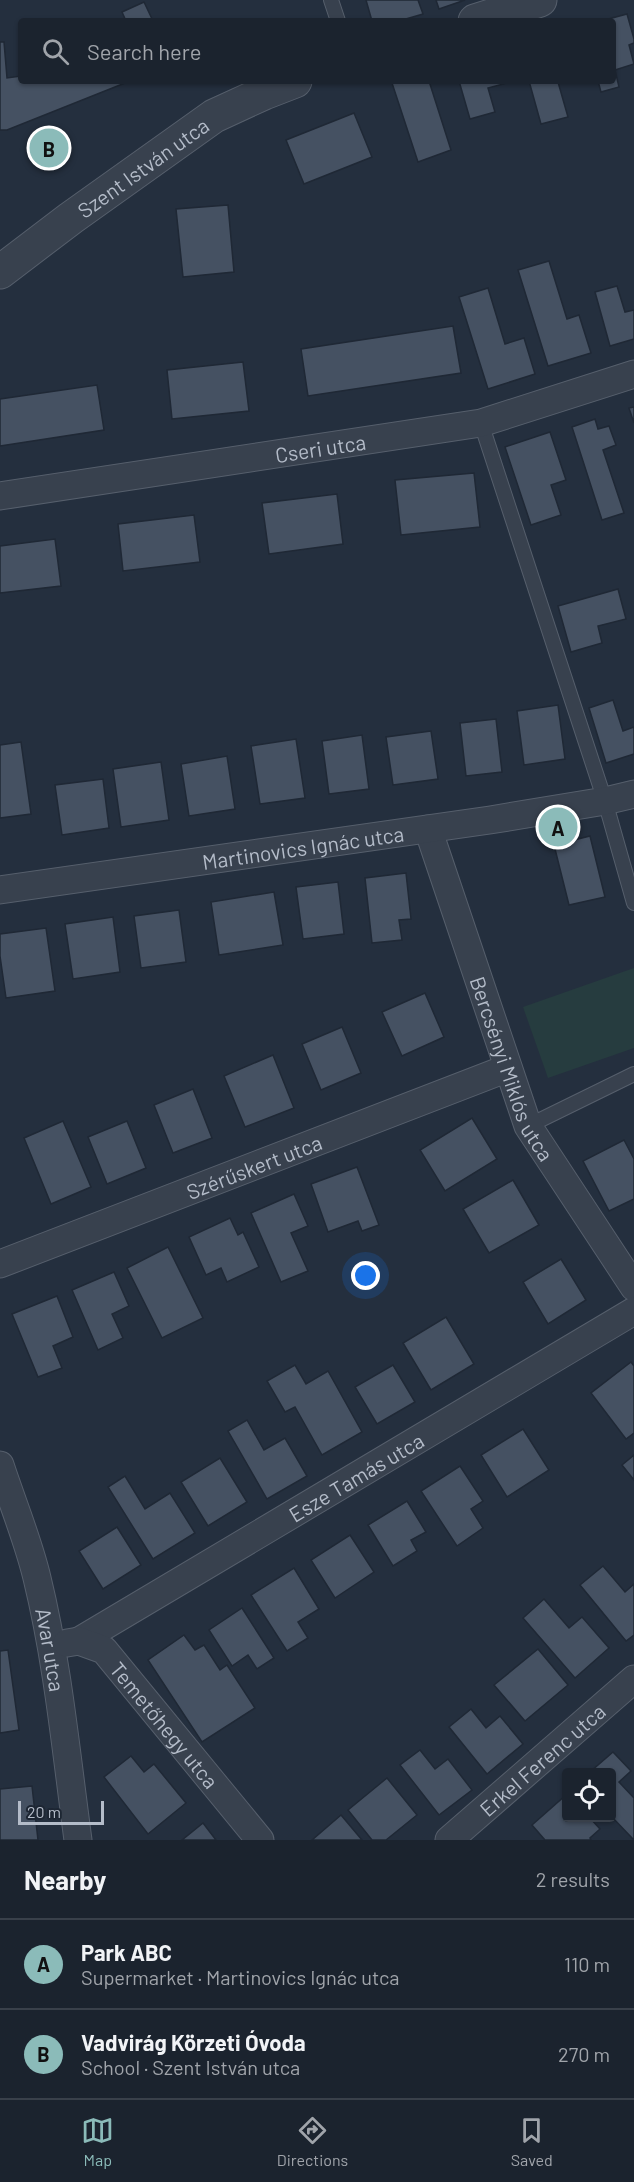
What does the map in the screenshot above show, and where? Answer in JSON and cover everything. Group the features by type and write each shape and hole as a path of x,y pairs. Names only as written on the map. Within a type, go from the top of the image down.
{"street":[{"path":"484,18 540,0"},
{"name":"Szent István utca","path":"0,272 71,218 214,116 287,84"},
{"name":"Cseri utca","path":"0,496 481,423 634,374"},
{"name":"Martinovics Ignác utca","path":"0,890 428,829 606,801 634,794"},
{"name":"Bercsényi Miklós utca","path":"428,829 528,1125 634,1287"},
{"name":"Szérűskert utca","path":"0,1264 508,1068"},
{"name":"Esze Tamás utca","path":"79,1641 634,1311"},
{"name":"Avar utca","path":"0,1465 37,1574 52,1646 78,1840"},
{"path":"52,1646 79,1641"},
{"name":"Temetőhegy utca","path":"79,1641 104,1650 260,1840"},
{"name":"Erkel Ferenc utca","path":"449,1840 634,1679"}],"lane":[{"path":"331,0 337,18"},
{"path":"481,423 606,801 634,903"},
{"path":"528,1125 634,1074"}],"green space":[{"path":"634,968 634,1048 548,1078 523,1007"}],"building":[{"path":"366,0 418,0 423,14 409,18 371,18"},
{"path":"436,0 465,0 439,9"},
{"path":"144,2 152,18 125,18 122,12"},
{"path":"627,14 634,39 634,43 629,45 634,64 616,70 616,18 612,18"},
{"path":"0,42 4,42 7,78 18,76 18,84 122,84 7,130 0,130"},
{"path":"616,74 619,87 601,92 599,84 616,84"},
{"path":"392,84 430,84 451,150 418,162"},
{"path":"460,84 503,84 488,88 495,112 470,119"},
{"path":"530,84 559,84 568,117 541,124"},
{"path":"354,113 372,157 304,184 286,140"},
{"path":"228,205 234,272 183,277 176,209"},
{"path":"549,261 567,319 579,315 591,353 548,366 518,270"},
{"path":"617,286 625,312 634,310 634,339 610,346 595,292"},
{"path":"488,288 505,344 524,338 535,374 488,389 459,297"},
{"path":"453,326 461,373 308,396 301,349"},
{"path":"243,362 249,411 172,419 167,370"},
{"path":"97,385 104,430 0,446 0,399"},
{"path":"634,407 634,423 629,408"},
{"path":"595,419 598,429 609,426 616,445 603,450 624,513 602,520 572,427"},
{"path":"550,432 566,480 551,485 561,515 531,525 505,447"},
{"path":"474,473 480,527 401,535 395,480"},
{"path":"337,494 343,544 269,554 262,503"},
{"path":"194,515 200,562 123,571 118,524"},
{"path":"55,539 61,586 0,593 0,546"},
{"path":"618,589 626,619 598,626 602,643 571,652 558,606"},
{"path":"613,700 623,731 634,727 634,754 606,763 589,708"},
{"path":"558,705 565,759 524,765 517,711"},
{"path":"496,719 502,772 466,776 460,723"},
{"path":"431,731 438,779 393,785 386,737"},
{"path":"362,735 369,789 329,794 322,741"},
{"path":"296,739 305,798 260,804 251,746"},
{"path":"21,742 31,814 0,818 0,745"},
{"path":"227,756 235,809 189,816 181,764"},
{"path":"161,762 169,820 121,827 113,769"},
{"path":"103,779 109,828 62,835 55,785"},
{"path":"590,836 605,897 569,905 554,845"},
{"path":"406,873 411,919 399,920 402,940 372,943 365,878"},
{"path":"338,882 344,934 303,939 296,887"},
{"path":"274,892 283,945 219,955 211,902"},
{"path":"179,910 186,962 141,968 134,916"},
{"path":"113,917 120,972 73,979 65,924"},
{"path":"46,928 55,991 6,998 0,956 0,934"},
{"path":"425,993 444,1037 402,1056 382,1012"},
{"path":"342,1027 361,1073 321,1090 302,1044"},
{"path":"273,1055 294,1108 245,1127 224,1076"},
{"path":"193,1089 212,1138 173,1153 154,1105"},
{"path":"472,1118 497,1159 445,1191 420,1150"},
{"path":"63,1121 91,1187 51,1204 24,1138"},
{"path":"127,1121 146,1168 107,1184 88,1137"},
{"path":"624,1140 634,1159 634,1199 609,1211 583,1161"},
{"path":"357,1167 379,1225 362,1231 358,1221 328,1232 311,1184"},
{"path":"513,1180 539,1225 489,1253 463,1209"},
{"path":"294,1194 308,1226 291,1233 308,1271 281,1282 251,1213"},
{"path":"230,1218 238,1235 243,1232 259,1267 227,1282 221,1268 206,1275 189,1237"},
{"path":"168,1247 203,1318 162,1338 127,1268"},
{"path":"561,1259 586,1300 548,1324 523,1282"},
{"path":"114,1272 129,1306 112,1314 123,1338 98,1350 72,1290"},
{"path":"57,1296 73,1337 53,1346 62,1368 38,1377 12,1314"},
{"path":"446,1317 474,1364 431,1390 403,1343"},
{"path":"631,1362 634,1366 634,1433 626,1439 591,1393"},
{"path":"295,1365 306,1384 328,1371 362,1432 322,1455 295,1407 285,1412 267,1381"},
{"path":"393,1365 415,1402 377,1424 355,1387"},
{"path":"247,1420 264,1450 285,1438 307,1476 267,1499 228,1431"},
{"path":"523,1429 549,1470 507,1497 481,1455"},
{"path":"634,1455 634,1480 622,1465"},
{"path":"220,1458 247,1502 208,1526 181,1482"},
{"path":"460,1466 483,1501 471,1509 483,1528 457,1546 421,1491"},
{"path":"125,1476 145,1509 170,1493 195,1533 153,1559 108,1487"},
{"path":"407,1501 426,1532 411,1540 417,1551 393,1566 368,1525"},
{"path":"117,1527 141,1565 103,1589 79,1551"},
{"path":"350,1535 374,1572 335,1598 311,1560"},
{"path":"603,1566 625,1592 634,1584 634,1635 626,1641 580,1585"},
{"path":"294,1568 319,1609 298,1622 308,1638 287,1651 251,1595"},
{"path":"544,1599 569,1628 582,1617 609,1648 575,1678 523,1618"},
{"path":"242,1608 274,1658 257,1669 248,1655 232,1666 209,1630"},
{"path":"184,1635 195,1650 204,1645 220,1670 227,1665 255,1708 202,1742 148,1660"},
{"path":"538,1649 568,1685 525,1721 494,1685"},
{"path":"8,1650 19,1730 0,1733 0,1651"},
{"path":"471,1709 486,1728 500,1716 523,1744 487,1774 449,1727"},
{"path":"420,1750 435,1769 448,1759 472,1790 439,1815 400,1765"},
{"path":"613,1752 631,1771 619,1782 634,1798 634,1840 616,1821 616,1768 595,1768"},
{"path":"131,1756 144,1772 154,1764 186,1803 148,1834 104,1777"},
{"path":"387,1778 417,1815 386,1840 372,1840 348,1810"},
{"path":"32,1786 38,1840 0,1840 0,1789"},
{"path":"562,1799 562,1822 594,1822 600,1829 590,1838 591,1840 545,1840 532,1825"},
{"path":"341,1815 362,1840 312,1840"},
{"path":"203,1823 216,1840 182,1840"}],"place":[{"name":"Vadvirág Körzeti Óvoda","path":"49,148"},
{"name":"Park ABC","path":"558,827"}]}
